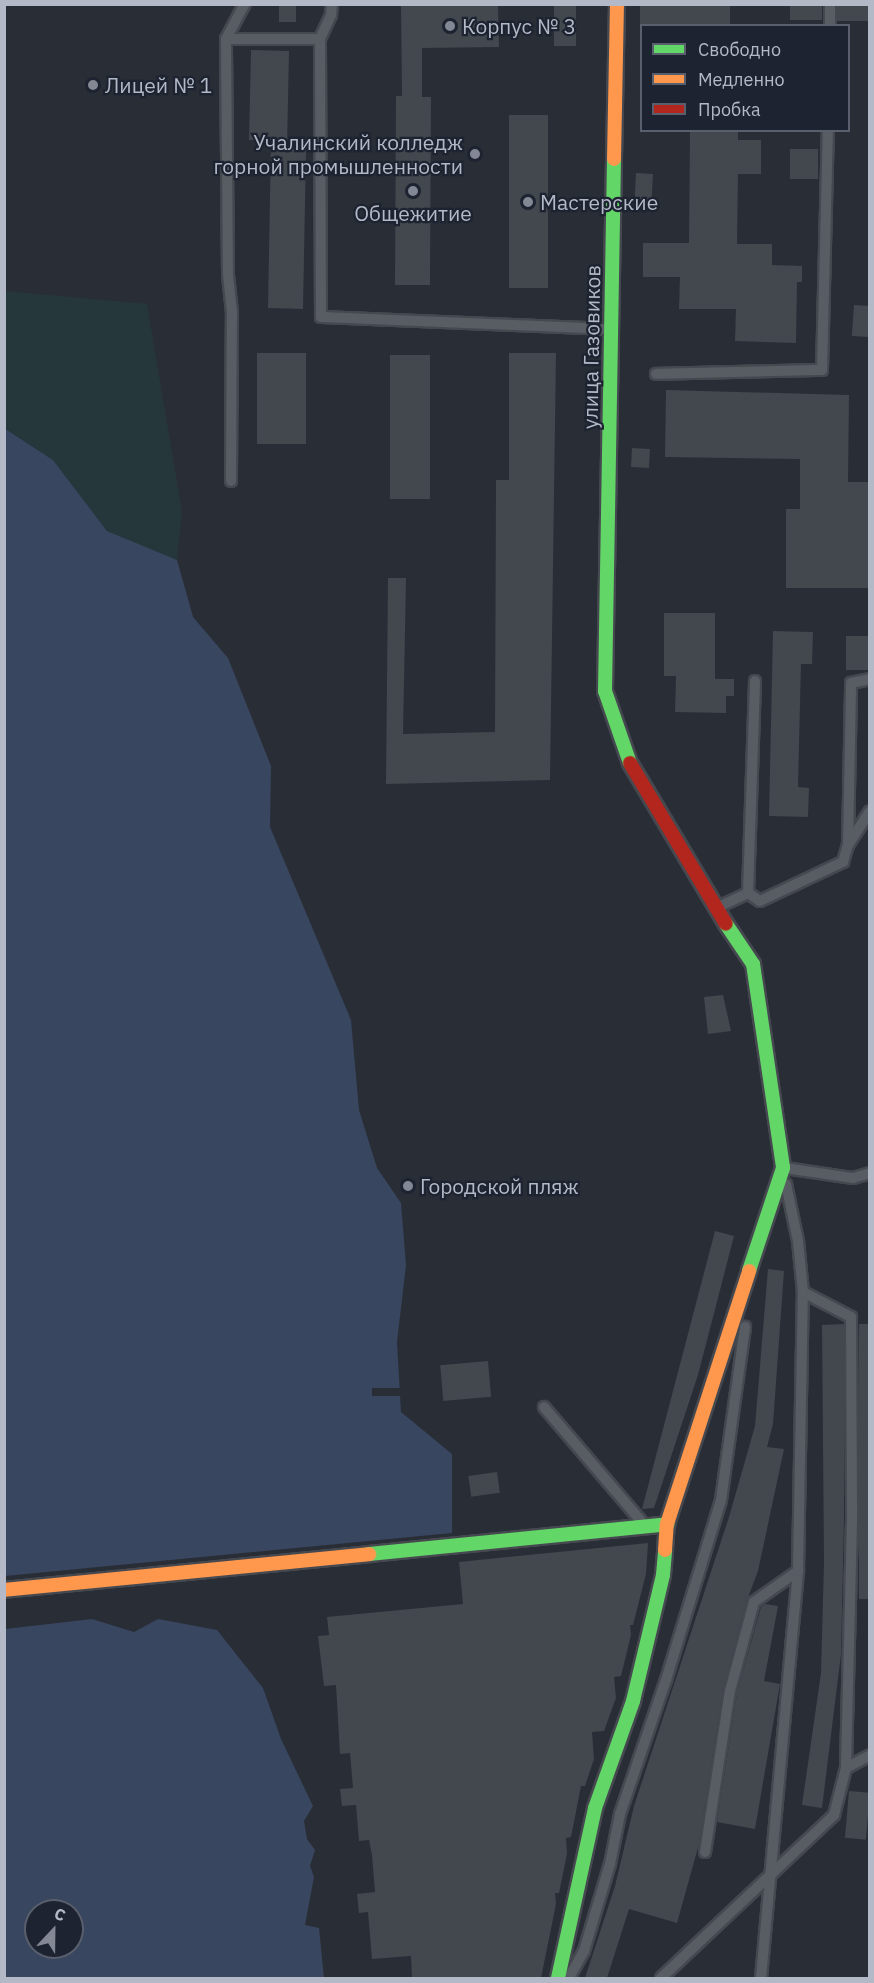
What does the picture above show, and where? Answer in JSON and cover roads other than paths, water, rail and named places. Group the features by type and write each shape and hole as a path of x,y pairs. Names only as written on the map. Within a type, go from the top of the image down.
{"street":[{"name":"улица Газовиков","path":"617,4 605,691 629,762 715,908 753,964 783,1168"},
{"path":"558,1978 595,1808 633,1701 663,1575 668,1524 783,1168"},
{"path":"4,1590 668,1524"}],"lane":[{"path":"231,481 232,314 228,275 225,39 245,4"},
{"path":"332,4 332,15 320,39 321,317 612,330"},
{"path":"830,4 830,24"},
{"path":"225,39 320,39"},
{"path":"656,374 822,370 828,132"},
{"path":"748,893 760,901 843,862 848,845 851,683 870,679"},
{"path":"748,893 755,681"},
{"path":"848,845 870,811"},
{"path":"715,908 748,893"},
{"path":"761,1978 798,1571 803,1292 798,1241 783,1168 853,1178 870,1173"},
{"path":"569,1978 584,1951 610,1864 620,1814 666,1680 721,1500 745,1322 745,1285"},
{"path":"661,1978 834,1815 846,1768 852,1521 851,1317 803,1292"},
{"path":"544,1407 645,1526"},
{"path":"705,1852 730,1691 754,1602 798,1571"},
{"path":"846,1768 870,1755"}],"water":[{"path":"4,428 53,460 107,531 177,560 193,617 228,658 271,766 270,827 351,1020 359,1110 377,1168 401,1203 406,1265 397,1342 401,1412 452,1454 452,1533 5,1576"},
{"path":"92,1619 134,1632 158,1619 217,1630 263,1688 281,1739 313,1806 304,1821 307,1839 315,1850 310,1866 314,1877 305,1925 319,1928 324,1978 5,1978 5,1629"}],"place":[{"name":"Корпус № 3","path":"450,26"},
{"name":"Лицей № 1","path":"93,85"},
{"name":"Учалинский колледж горной промышленности","path":"475,154"},
{"name":"Общежитие","path":"413,191"},
{"name":"Мастерские","path":"528,202"},
{"name":"Городской пляж","path":"408,1186"}]}
